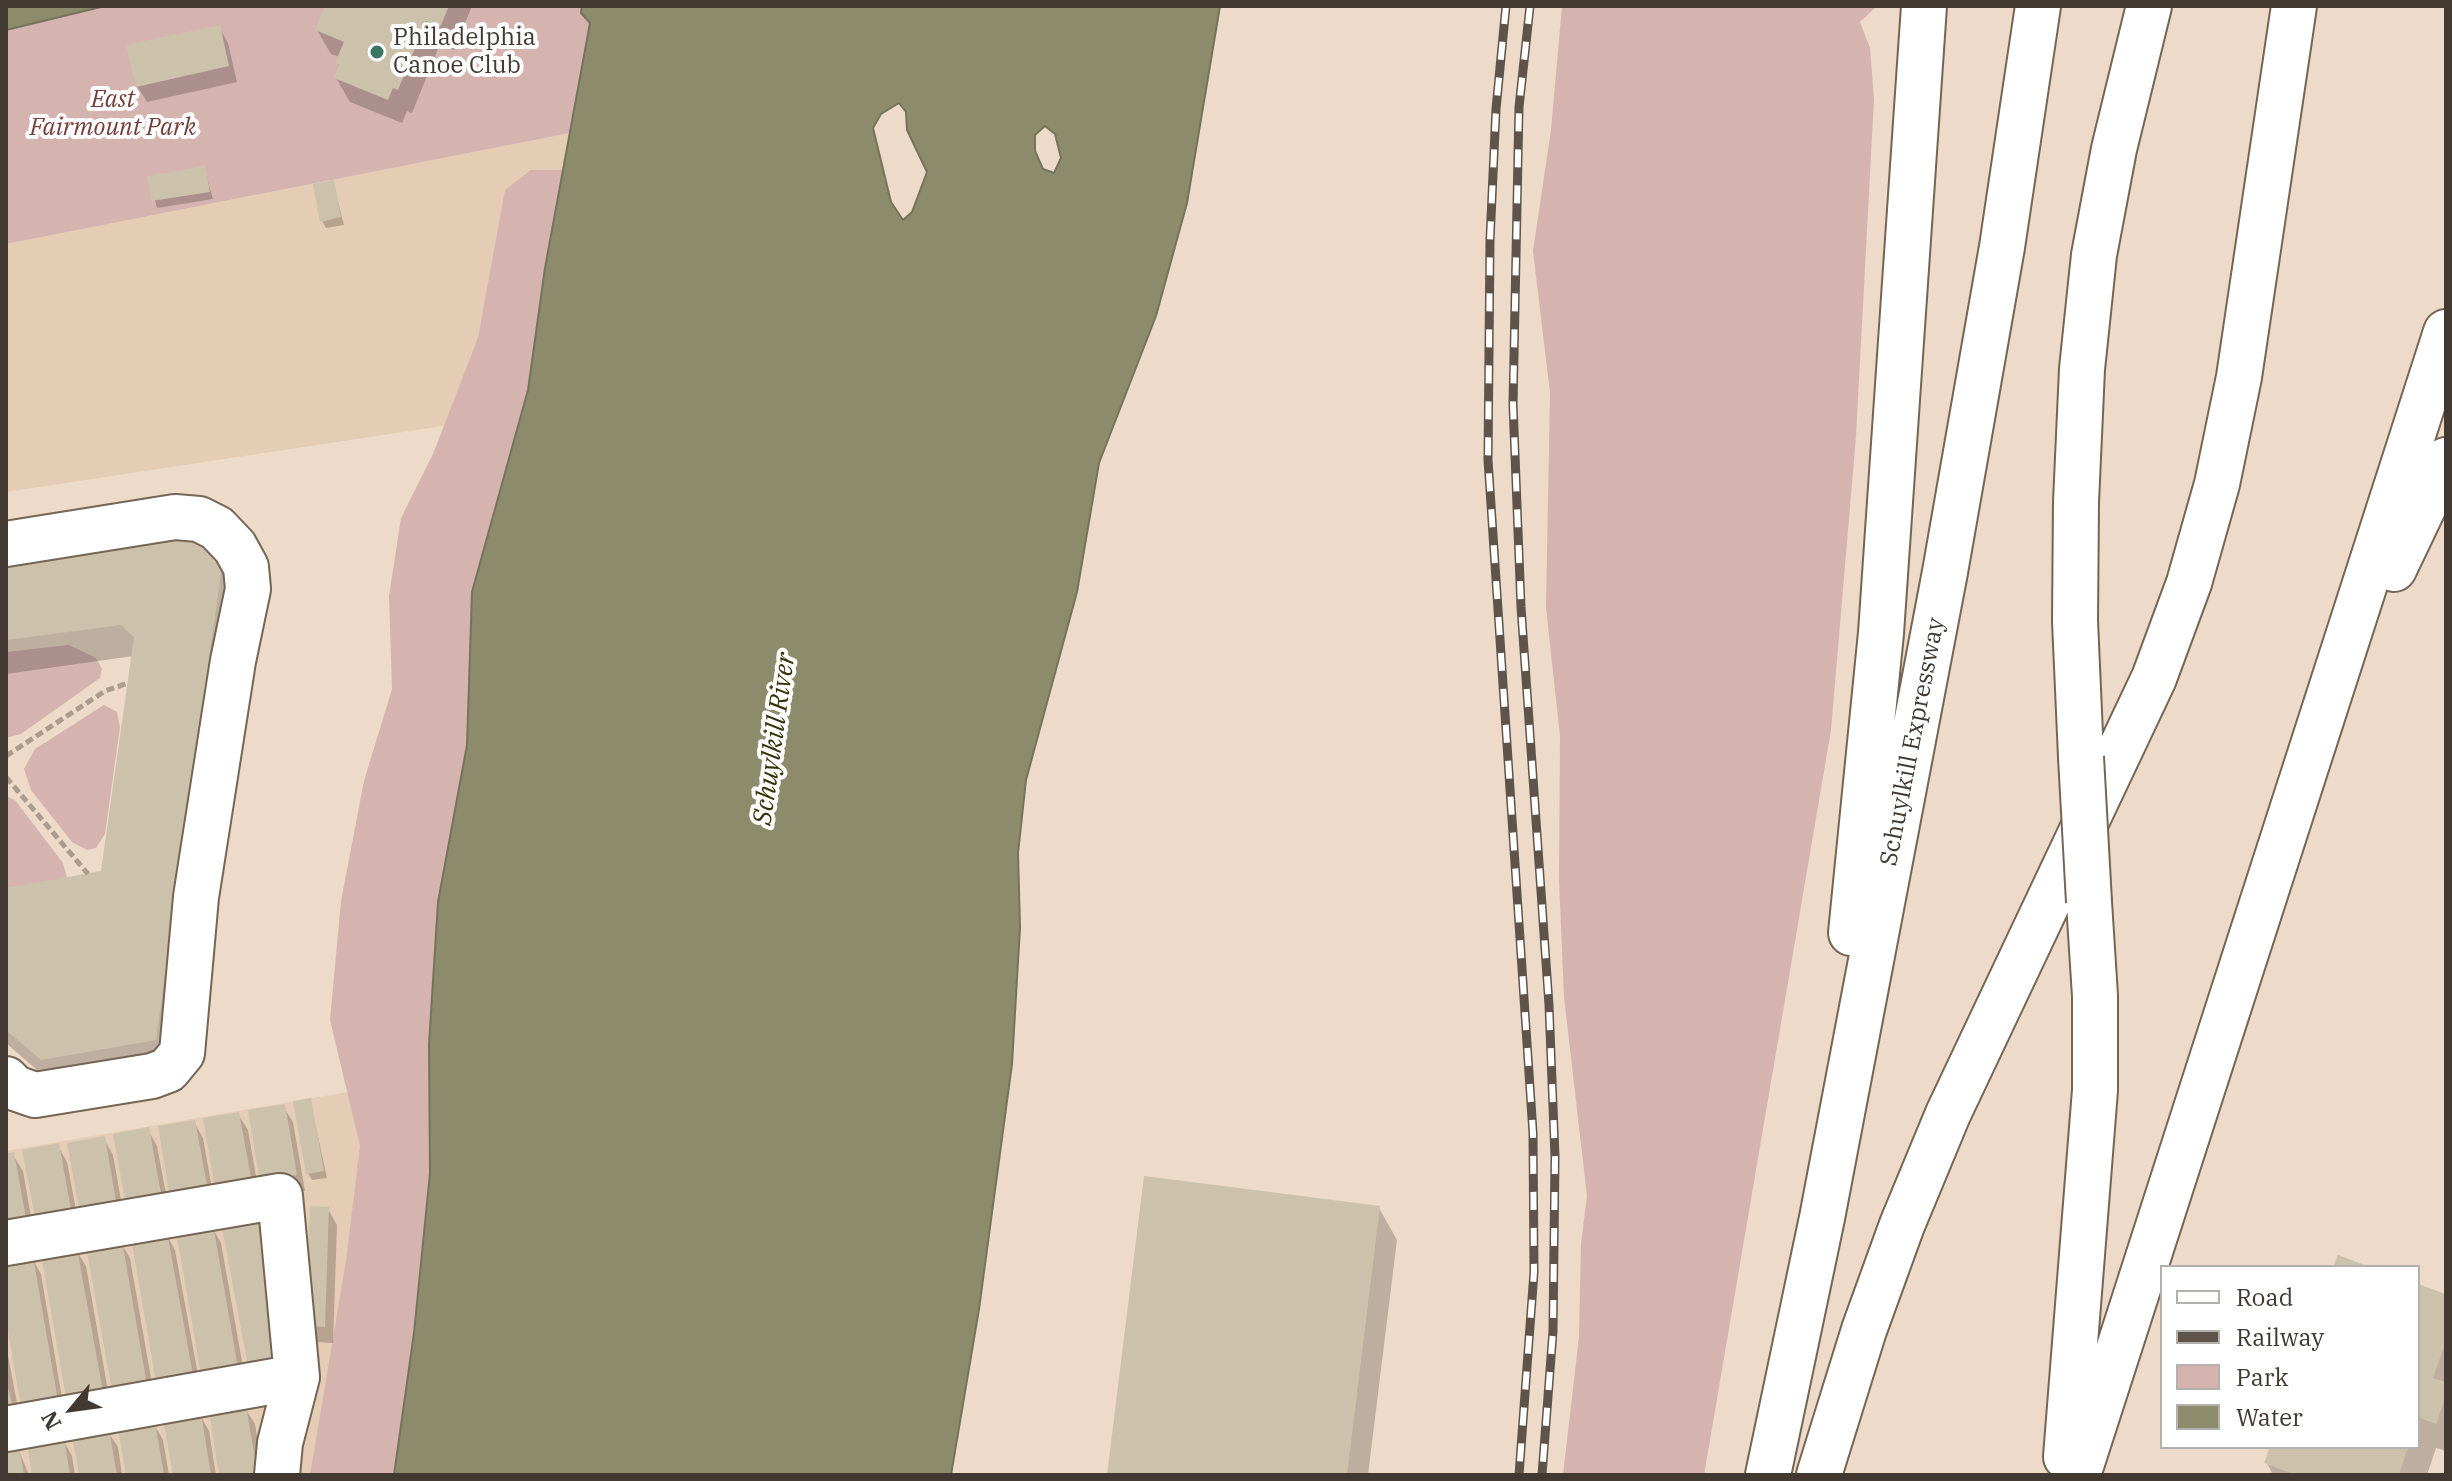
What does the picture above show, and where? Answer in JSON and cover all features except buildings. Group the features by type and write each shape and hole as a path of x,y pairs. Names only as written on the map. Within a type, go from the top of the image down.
{"main road":[{"path":"1822,1218 1881,633 1924,6"},
{"name":"Schuylkill Expressway","path":"1768,1475 1822,1218 1951,541 2002,247 2038,6"},
{"path":"2065,1475 2095,1090 2095,996 2081,757 2075,547 2082,369 2097,240 2114,149 2149,6"},
{"path":"1819,1475 1864,1330 1902,1225 1948,1114 2154,678 2189,583 2217,484 2239,377 2294,6"},
{"path":"2078,1475 2446,332"},
{"path":"2321,723 2446,460"},
{"path":"6,544 175,517 199,519 217,528 235,547 246,567 248,589 233,661 196,897 182,1053 168,1070 152,1076 35,1095 15,1088 6,1079"},
{"path":"6,1243 280,1196 297,1377 280,1443 277,1475"},
{"path":"6,1429 297,1377"}],"path":[{"path":"6,756 105,691 128,683"},
{"path":"6,777 88,874"}],"shaded area":[{"path":"570,133 522,414 6,492 6,244"},
{"path":"429,1078 430,1173 414,1333 394,1475 6,1475 6,1151"}],"green space":[{"name":"East Fairmount Park","path":"6,6 582,6 581,13 590,23 570,133 6,244"},
{"path":"1562,6 1877,6 1860,22 1870,48 1874,99 1856,436 1831,730 1704,1475 1563,1475 1579,1337 1581,1244 1587,1196 1564,997 1559,880 1560,736 1546,608 1550,393 1533,251 1551,130"},
{"path":"531,170 564,170 528,390 472,593 467,745 438,902 429,1044 430,1173 414,1333 394,1475 310,1475 346,1261 360,1146 330,1020 341,901 364,781 392,689 389,596 401,518 433,454 478,338 505,190"},
{"path":"69,645 96,658 102,669 100,678 21,734 6,738 6,652"},
{"path":"104,705 117,712 120,727 105,834 96,848 87,850 72,842 31,790 24,769 35,749"},
{"path":"6,796 15,800 63,863 67,878 6,897"}],"water":[{"path":"6,6 105,6 6,30"},
{"name":"Schuylkill River","path":"582,6 1220,6 1187,203 1156,316 1099,463 1077,592 1026,780 1018,853 1020,928 1012,1064 979,1309 951,1475 394,1475 414,1333 430,1173 429,1044 438,902 467,745 472,592 528,390 545,268 590,23 581,13","holes":["899,103 906,112 907,130 927,172 912,212 903,220 891,202 873,128 881,114","1045,126 1055,134 1061,158 1054,173 1043,169 1035,151 1035,135"]}],"railway":[{"path":"1506,6 1496,109 1490,240 1488,460 1533,1133 1534,1272 1519,1475"},
{"path":"1530,6 1519,107 1513,404 1521,607 1549,1005 1555,1157 1553,1331 1542,1475"}],"place":[{"name":"Philadelphia Canoe Club","path":"377,52"}]}
